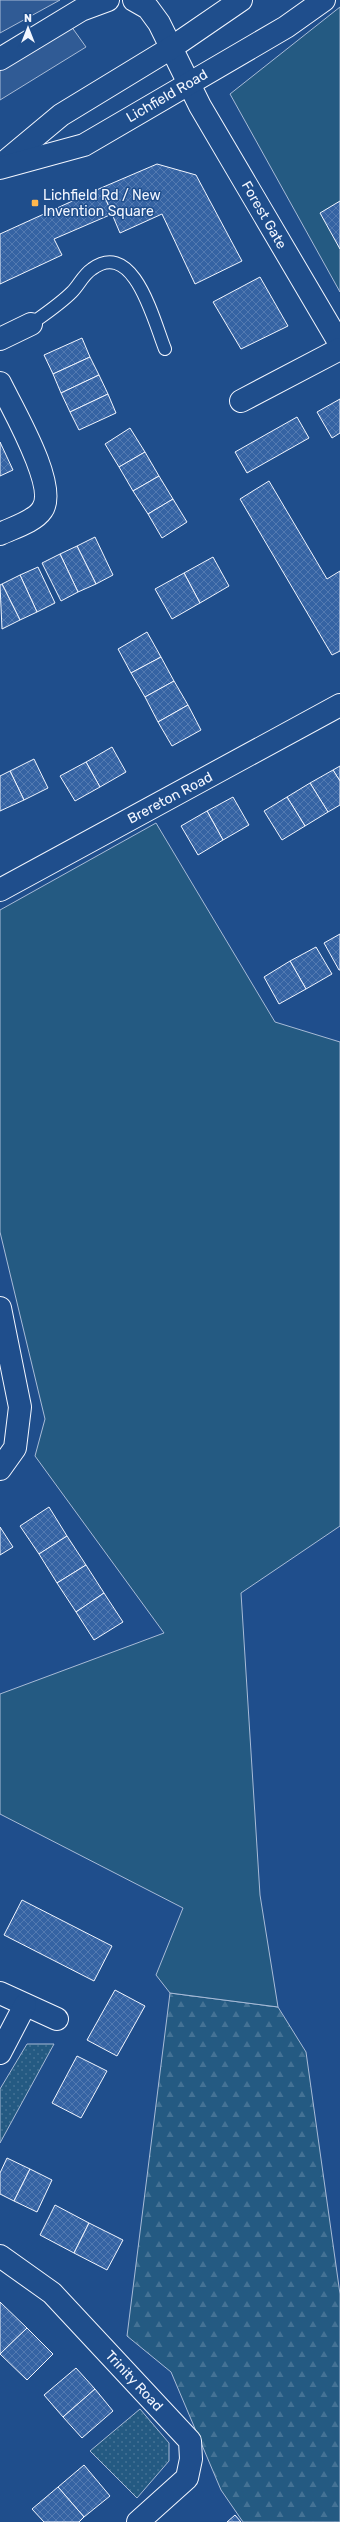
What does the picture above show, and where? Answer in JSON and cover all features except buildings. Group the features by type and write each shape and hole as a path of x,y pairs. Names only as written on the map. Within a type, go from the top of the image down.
{"street":[{"path":"0,59 81,10 108,0"},
{"name":"Forest Gate","path":"134,0 148,8 159,23 189,85 340,344"},
{"name":"Lichfield Road","path":"0,167 61,115 171,48 241,0"},
{"name":"Lichfield Road","path":"0,167 84,145 286,27 324,0"},
{"path":"0,339 31,324"},
{"path":"241,401 340,349"},
{"path":"0,383 40,466 46,483 47,498 42,510 0,534"},
{"name":"Brereton Road","path":"0,890 340,705"},
{"path":"0,1308 20,1407 15,1448 0,1469"},
{"path":"0,1993 57,2019"},
{"path":"0,2053 25,2005"},
{"name":"Trinity Road","path":"0,2256 52,2293 190,2441 191,2459 187,2478 138,2522"}],"lane":[{"path":"31,324 64,301 92,268 106,262 121,264 132,272 138,283 166,349"}],"green space":[{"path":"340,7 340,292 230,94"},
{"path":"156,823 275,1022 340,1042 340,1526 241,1593 260,1895 278,2007 170,1993 156,1975 183,1908 0,1814 0,1694 164,1633 35,1456 45,1419 0,1232 0,910"},
{"path":"170,1993 278,2007 306,2052 340,2294 340,2522 243,2522 221,2490 171,2372 127,2336"},
{"path":"27,2044 54,2044 0,2143 0,2089"},
{"path":"140,2409 169,2443 169,2461 137,2498 90,2451"}],"shaded area":[{"path":"0,0 60,0 0,33"},
{"path":"66,19 86,47 0,100 0,59"}],"place":[{"name":"Lichfield Rd / New Invention Square","path":"35,203"}]}
